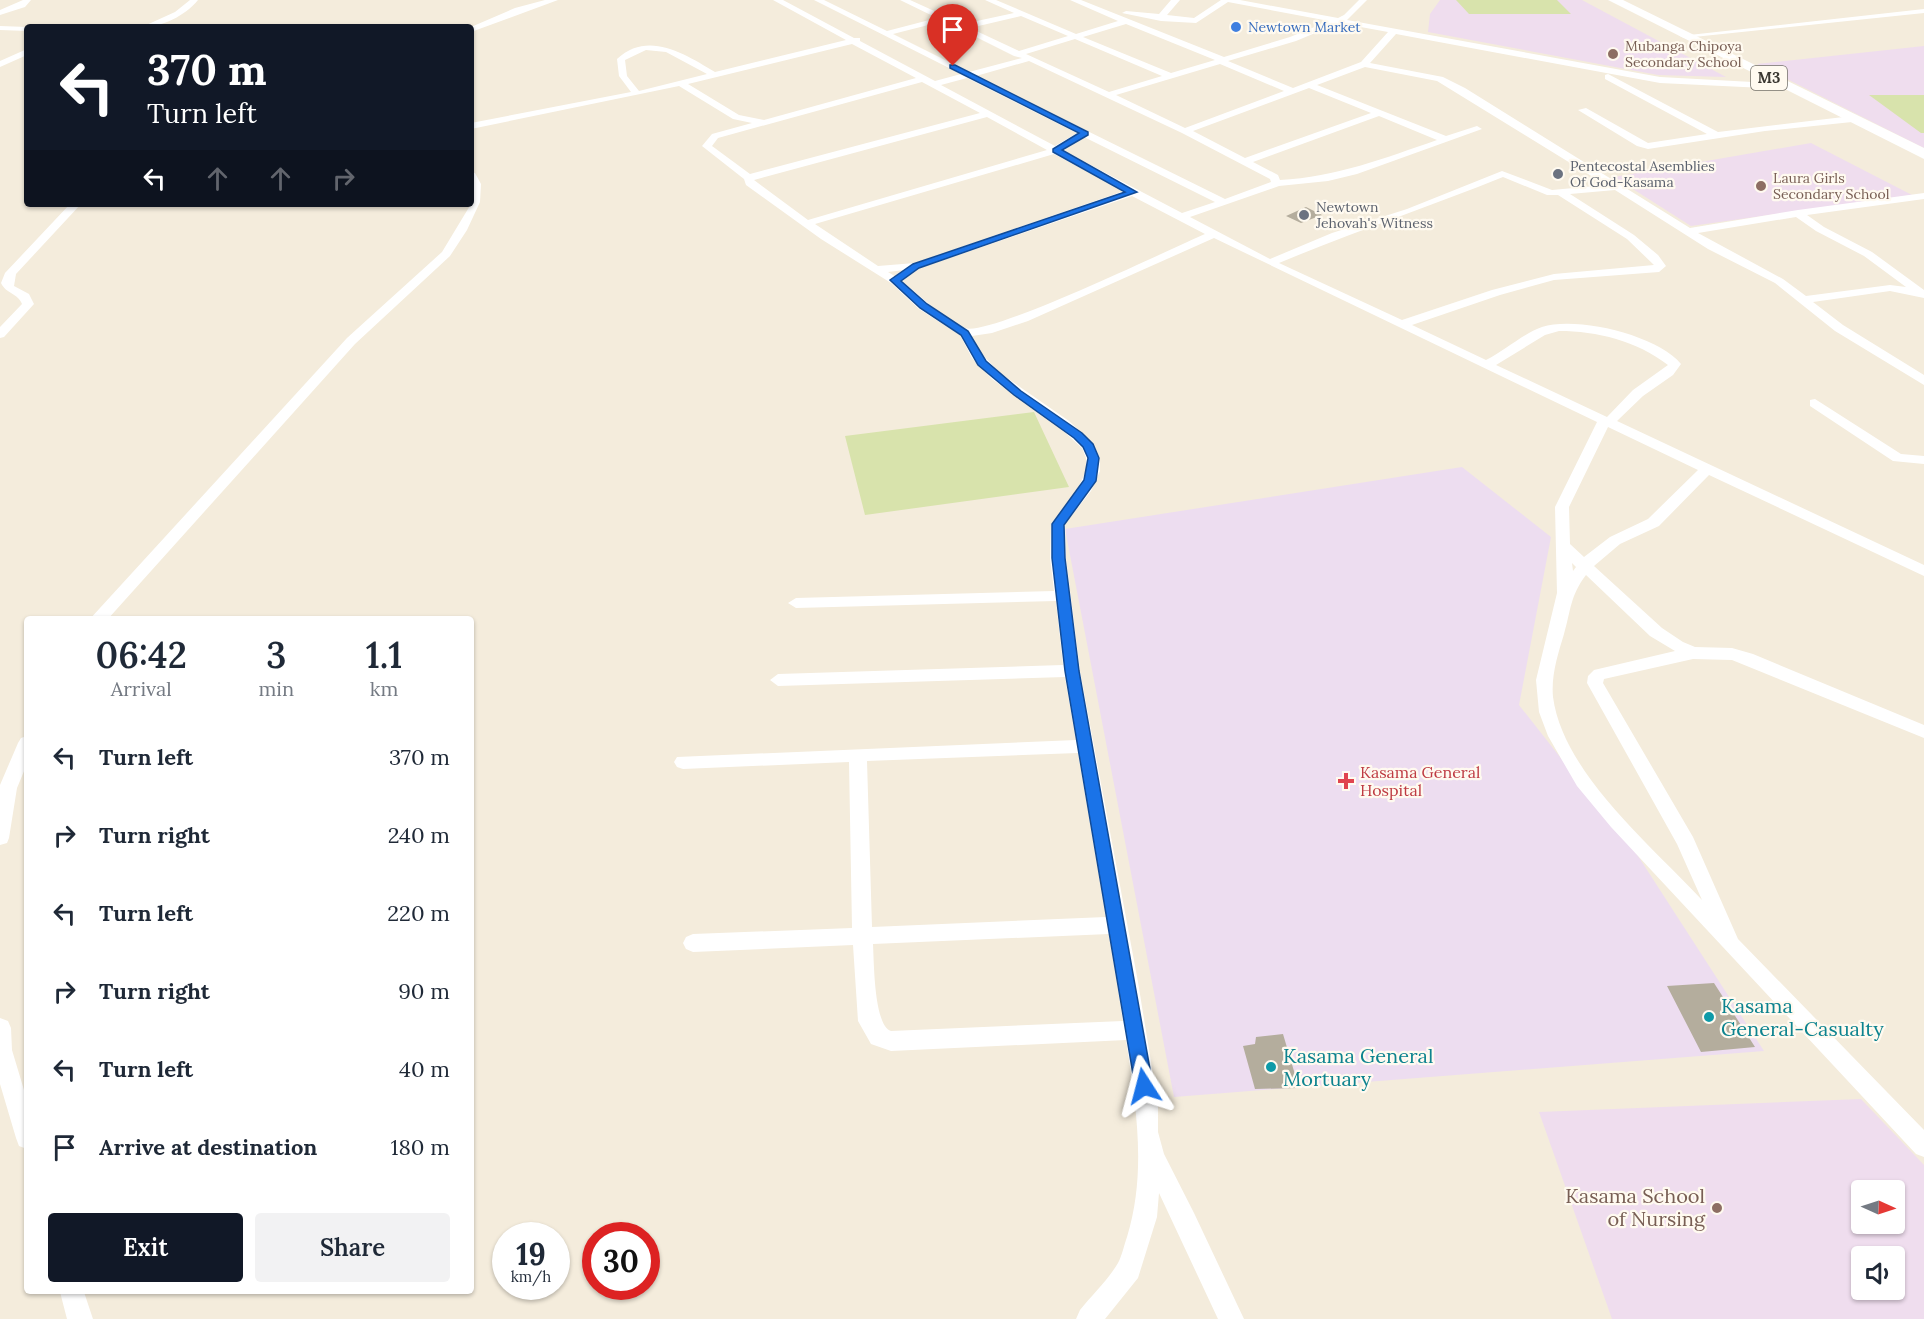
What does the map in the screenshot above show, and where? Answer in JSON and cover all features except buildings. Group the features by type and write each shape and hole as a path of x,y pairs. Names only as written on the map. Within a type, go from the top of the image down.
{"main road":[{"name":"M3","path":"1614,0 1924,154"}],"street":[{"path":"0,13 22,5 27,0"},
{"path":"152,24 164,18 181,15 194,0"},
{"path":"512,0 518,10"},
{"path":"474,29 518,10 554,0"},
{"path":"777,0 858,40 923,79 1132,192 1270,263 1924,570"},
{"path":"795,10 821,2 839,0"},
{"path":"908,2 927,0"},
{"path":"989,0 1170,76"},
{"path":"1074,0 1293,91"},
{"path":"1165,19 1166,9 1176,0"},
{"path":"1098,9 1196,21 1226,0 1660,80 1786,86"},
{"path":"1108,95 1293,39 1351,14 1363,0"},
{"path":"821,2 1225,203"},
{"path":"908,2 1269,172 1276,183"},
{"path":"1684,36 1924,11"},
{"path":"961,27 1022,14"},
{"path":"874,36 944,19"},
{"path":"1017,54 1127,22 1165,19"},
{"path":"0,28 24,29"},
{"path":"1185,131 1364,64 1395,30"},
{"path":"474,125 682,84 858,40"},
{"path":"637,94 620,69 621,59 634,51 668,48 686,56 714,75"},
{"path":"9,49 24,52"},
{"path":"0,64 24,53"},
{"path":"935,84 1028,59"},
{"path":"1364,64 1448,82 1687,232 1779,281 1839,328 1924,381"},
{"path":"1590,67 1718,136"},
{"path":"923,79 736,131 711,139 707,146 748,178 750,183 847,252 895,280 923,306 968,338 972,349 982,362 1017,393 1078,435 1089,446 1093,458 1090,481 1058,524 1062,597 1072,671 1087,746 1135,1030 1151,1151 1145,1217 1129,1269 1089,1319"},
{"path":"682,84 736,117 765,123"},
{"path":"1307,84 1444,139"},
{"path":"748,178 988,114 1039,110"},
{"path":"1583,110 1640,144 1648,146 1765,128 1852,119"},
{"path":"1246,161 1380,113"},
{"path":"736,117 736,131"},
{"path":"1181,217 1272,187 1276,183 1309,183 1339,176 1477,129"},
{"path":"808,223 1056,150 1085,133"},
{"path":"1270,263 1336,235 1411,211 1502,174 1512,176 1545,191 1561,193 1618,187"},
{"path":"474,180 476,184 474,204"},
{"path":"878,269 916,266 1132,192"},
{"path":"1400,325 1474,299 1555,277 1607,271 1656,270 1660,266 1658,259 1640,244 1561,193"},
{"path":"1687,232 1798,213 1924,196"},
{"path":"0,334 28,304 25,296 9,288 8,279 47,232 73,207"},
{"path":"101,616 351,341 446,254 462,230 473,207"},
{"path":"1798,213 1820,229 1868,254 1923,294"},
{"path":"968,338 1033,314 1214,234"},
{"path":"895,280 916,266"},
{"path":"1804,300 1890,288 1923,294"},
{"path":"1485,365 1514,350 1539,333 1558,327 1599,330 1618,335 1675,364 1669,372 1638,393 1606,422 1562,507 1560,522 1566,591 1544,670 1548,712 1564,750 1596,796 1736,951 1924,1146"},
{"path":"1815,403 1898,458 1924,460"},
{"path":"1566,591 1586,565 1610,543 1658,519 1678,501 1693,480 1707,470"},
{"path":"1562,545 1656,632 1677,646 1693,653"},
{"path":"796,603 1062,597"},
{"path":"1736,951 1686,842 1595,683 1596,676 1693,653 1732,654 1747,658 1924,732"},
{"path":"778,680 1072,671"},
{"path":"683,762 1087,746"},
{"path":"0,838 8,788 24,750"},
{"path":"858,755 862,934 869,1021 879,1037 891,1041 1135,1030"},
{"path":"693,943 862,934 1118,925"},
{"path":"0,1028 2,1050 24,1127"},
{"path":"1151,1151 1231,1319"},
{"path":"73,1294 80,1319"}],"shaded area":[{"name":"Mubanga Chipoya Secondary School","path":"1440,0 1582,0 1726,77 1658,75 1428,32 1430,14"},
{"path":"1924,46 1924,148 1757,64"},
{"name":"Laura Girls Secondary School","path":"1811,143 1912,195 1691,226 1614,177"},
{"name":"Kasama General Hospital","path":"1462,467 1551,537 1519,705 1638,856 1764,1051 1174,1097 1065,529"},
{"name":"Kasama School of Nursing","path":"1861,1099 1924,1165 1924,1319 1612,1319 1539,1112"}],"green space":[{"path":"1456,0 1557,0 1571,14 1469,14"},
{"path":"1869,95 1924,95 1924,133 1921,133"},
{"path":"1034,412 1069,487 865,515 845,436"}],"place":[{"name":"Newtown Market","path":"1236,27"},
{"name":"Mubanga Chipoya Secondary School","path":"1613,54"},
{"name":"Pentecostal Asemblies Of God-Kasama","path":"1558,174"},
{"name":"Laura Girls Secondary School","path":"1761,186"},
{"name":"Newtown Jehovah's Witness","path":"1304,215"},
{"name":"Kasama General Hospital","path":"1346,781"},
{"name":"Kasama General-Casualty","path":"1709,1017"},
{"name":"Kasama General Mortuary","path":"1271,1067"},
{"name":"Kasama School of Nursing","path":"1717,1208"}],"route":[{"path":"953,66 1085,133 1056,150 1132,192 1051,221 957,250 916,266 895,280 923,306 964,333 972,344 972,349 996,376 1078,435 1089,446 1093,458 1090,481 1058,524 1058,558 1072,671 1125,963 1144,1086"}]}
